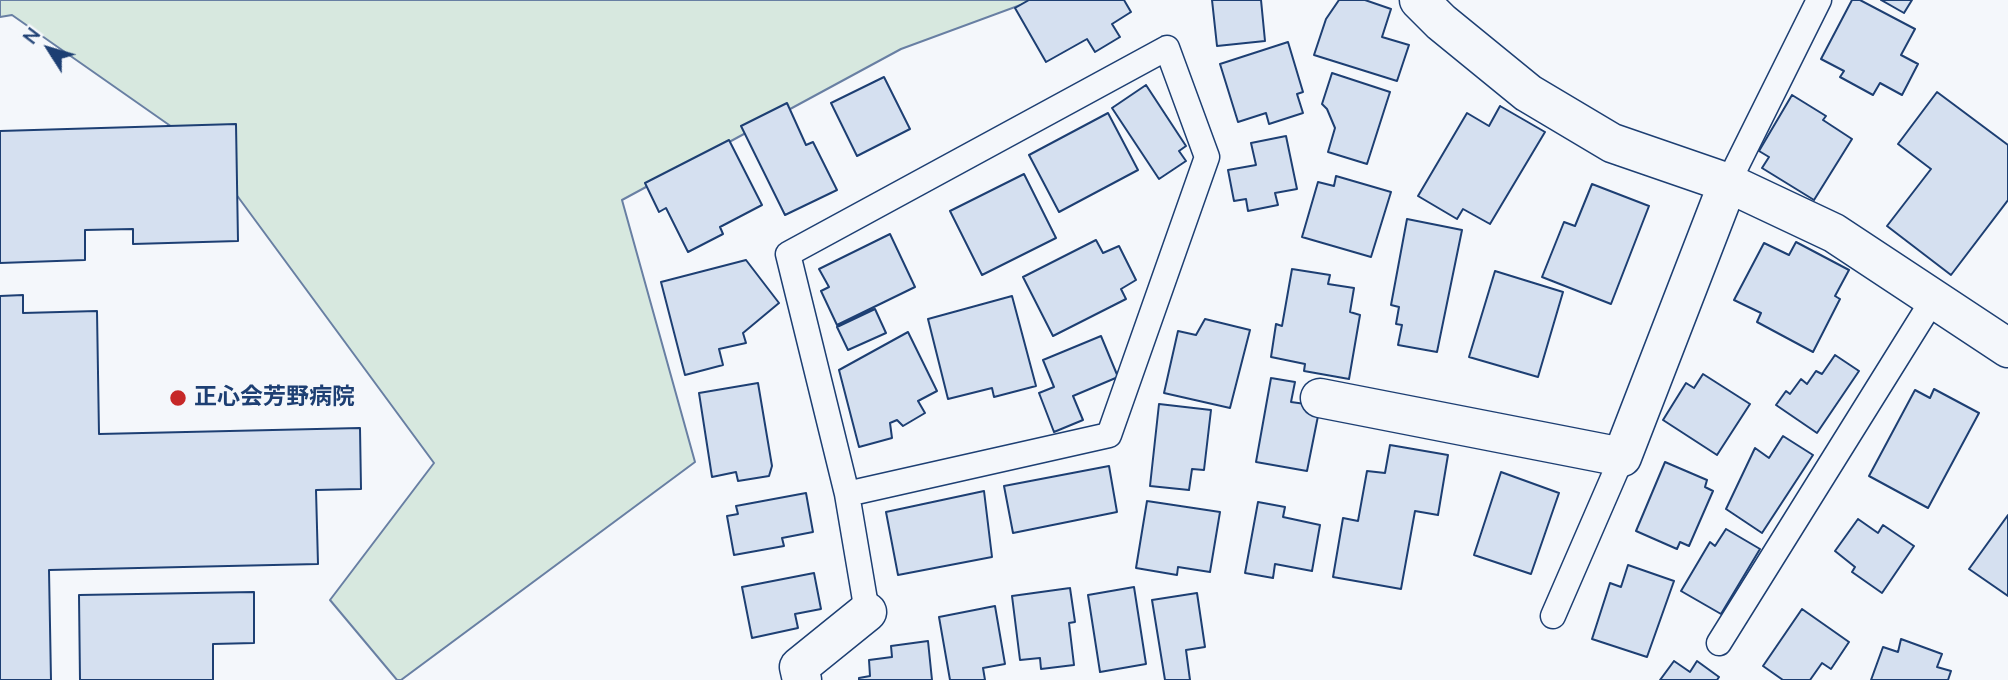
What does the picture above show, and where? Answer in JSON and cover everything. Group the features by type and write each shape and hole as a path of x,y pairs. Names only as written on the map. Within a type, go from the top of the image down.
{"street":[{"path":"1419,0 1441,22 1528,93 1612,143 1728,183 1834,233 2008,348"},
{"path":"1320,398 1622,457 1728,183"},
{"path":"802,680 799,667 867,612"}],"lane":[{"path":"1728,183 1819,0"},
{"path":"847,494 1109,435 1207,157 1167,48 788,254 847,494 867,612"},
{"path":"1719,643 1934,298"},
{"path":"1553,616 1622,457"}],"shaded area":[{"path":"0,0 1034,0 901,49 622,200 695,462 401,680 397,680 330,600 434,463 202,148 12,15 0,17"}],"building":[{"path":"1029,0 1124,0 1131,12 1112,24 1120,37 1095,52 1087,39 1046,62 1015,8"},
{"path":"1212,0 1261,0 1265,41 1217,46"},
{"path":"1339,0 1365,0 1391,9 1382,37 1409,45 1397,81 1314,55 1326,19"},
{"path":"1852,0 1860,0 1915,29 1901,55 1918,64 1902,95 1880,83 1873,95 1840,77 1844,71 1821,59"},
{"path":"1881,0 1912,0 1904,13"},
{"path":"1288,42 1303,92 1297,94 1303,113 1269,124 1266,113 1238,122 1220,64"},
{"path":"1332,73 1390,92 1367,164 1328,152 1335,128 1322,104"},
{"path":"884,77 910,129 857,156 831,103"},
{"path":"1146,85 1186,146 1179,151 1186,161 1159,179 1112,108"},
{"path":"1937,92 2008,145 2008,200 1951,275 1887,226 1931,169 1898,144"},
{"path":"1792,95 1826,116 1823,120 1852,139 1814,200 1762,168 1769,157 1759,151"},
{"path":"787,103 806,145 813,142 837,190 785,215 741,126"},
{"path":"1500,106 1545,132 1490,224 1463,209 1457,219 1418,196 1467,113 1489,126"},
{"path":"1108,113 1138,170 1059,212 1029,155"},
{"path":"236,124 238,241 133,244 133,229 85,230 85,260 0,263 0,131"},
{"path":"1286,136 1297,189 1275,193 1278,205 1248,211 1246,199 1234,201 1228,170 1256,165 1251,143"},
{"path":"729,140 762,205 720,227 723,234 688,252 666,208 659,212 645,183"},
{"path":"1024,174 1056,238 982,275 950,211"},
{"path":"1336,176 1391,192 1371,257 1302,237 1318,182 1334,186"},
{"path":"1592,184 1649,206 1611,304 1542,277 1564,222 1575,226"},
{"path":"1407,219 1462,230 1437,352 1398,345 1402,325 1396,324 1399,307 1391,305"},
{"path":"890,234 915,287 837,325 821,291 829,287 819,269"},
{"path":"1096,240 1103,253 1119,246 1136,280 1121,289 1126,299 1053,336 1023,277"},
{"path":"1796,242 1849,270 1835,296 1840,299 1813,352 1757,322 1761,313 1734,300 1764,243 1789,255"},
{"path":"746,260 779,303 743,333 746,343 719,349 723,365 685,375 661,282"},
{"path":"1292,269 1330,275 1328,284 1354,288 1350,312 1360,315 1349,379 1304,371 1305,364 1271,357 1276,324 1282,326"},
{"path":"1495,271 1563,292 1538,377 1469,357"},
{"path":"23,295 23,313 97,311 99,434 360,428 361,489 316,490 318,564 49,570 51,680 0,680 0,296"},
{"path":"1012,296 1036,386 994,397 992,388 948,399 928,319"},
{"path":"875,309 886,333 848,350 837,327"},
{"path":"1205,319 1250,330 1230,408 1164,393 1178,331 1196,335"},
{"path":"908,332 937,391 918,401 925,413 903,426 897,420 890,423 892,438 859,447 839,370"},
{"path":"1101,336 1118,377 1073,396 1083,420 1054,432 1039,393 1054,387 1043,360"},
{"path":"1835,355 1859,371 1817,433 1776,405 1786,391 1790,394 1801,379 1807,384 1816,371 1822,374"},
{"path":"1703,374 1750,404 1717,455 1663,420 1686,383 1694,388"},
{"path":"1271,378 1295,382 1291,402 1320,406 1307,471 1256,462"},
{"path":"758,383 772,466 769,476 738,481 736,472 712,477 699,393"},
{"path":"1934,389 1979,413 1928,508 1869,476 1915,390 1930,398"},
{"path":"1159,404 1211,410 1204,470 1192,469 1189,490 1150,486"},
{"path":"1783,436 1813,455 1762,533 1726,509 1755,448 1769,458"},
{"path":"1390,445 1448,455 1438,515 1415,511 1401,589 1333,577 1343,518 1358,521 1367,471 1385,473"},
{"path":"1665,462 1707,480 1705,487 1713,491 1689,546 1680,542 1677,549 1636,531"},
{"path":"1109,466 1117,512 1013,533 1004,486"},
{"path":"1501,472 1559,493 1531,574 1474,555"},
{"path":"984,491 992,557 898,575 886,512"},
{"path":"806,493 813,532 782,538 784,546 734,555 727,516 738,514 736,506"},
{"path":"1147,501 1220,512 1210,572 1178,567 1177,575 1136,568"},
{"path":"1258,502 1285,507 1283,517 1320,525 1312,571 1275,564 1273,578 1245,573"},
{"path":"2008,515 2008,596 1969,569"},
{"path":"1858,519 1878,533 1883,525 1914,546 1882,593 1852,572 1855,567 1835,551"},
{"path":"1726,529 1760,549 1721,614 1681,591 1710,542 1715,546"},
{"path":"1628,565 1674,581 1647,657 1592,639 1610,583 1621,587"},
{"path":"814,573 821,609 795,614 798,628 752,638 742,587"},
{"path":"1134,587 1146,664 1100,672 1088,595"},
{"path":"1070,588 1075,622 1069,623 1074,665 1041,669 1040,658 1020,660 1012,596"},
{"path":"254,592 254,643 213,644 213,680 80,680 79,595"},
{"path":"1197,593 1205,647 1186,650 1190,680 1165,680 1152,600"},
{"path":"995,606 1005,664 983,668 985,680 950,680 939,617"},
{"path":"1802,609 1849,642 1831,669 1822,663 1810,680 1783,680 1763,666"},
{"path":"1901,639 1942,654 1937,667 1951,671 1948,680 1871,680 1883,647 1898,652"},
{"path":"928,641 932,680 859,680 870,676 869,660 892,657 891,646"},
{"path":"1674,661 1690,672 1697,661 1719,677 1717,680 1660,680"}],"place":[{"name":"正心会芳野病院","path":"178,398"}]}
